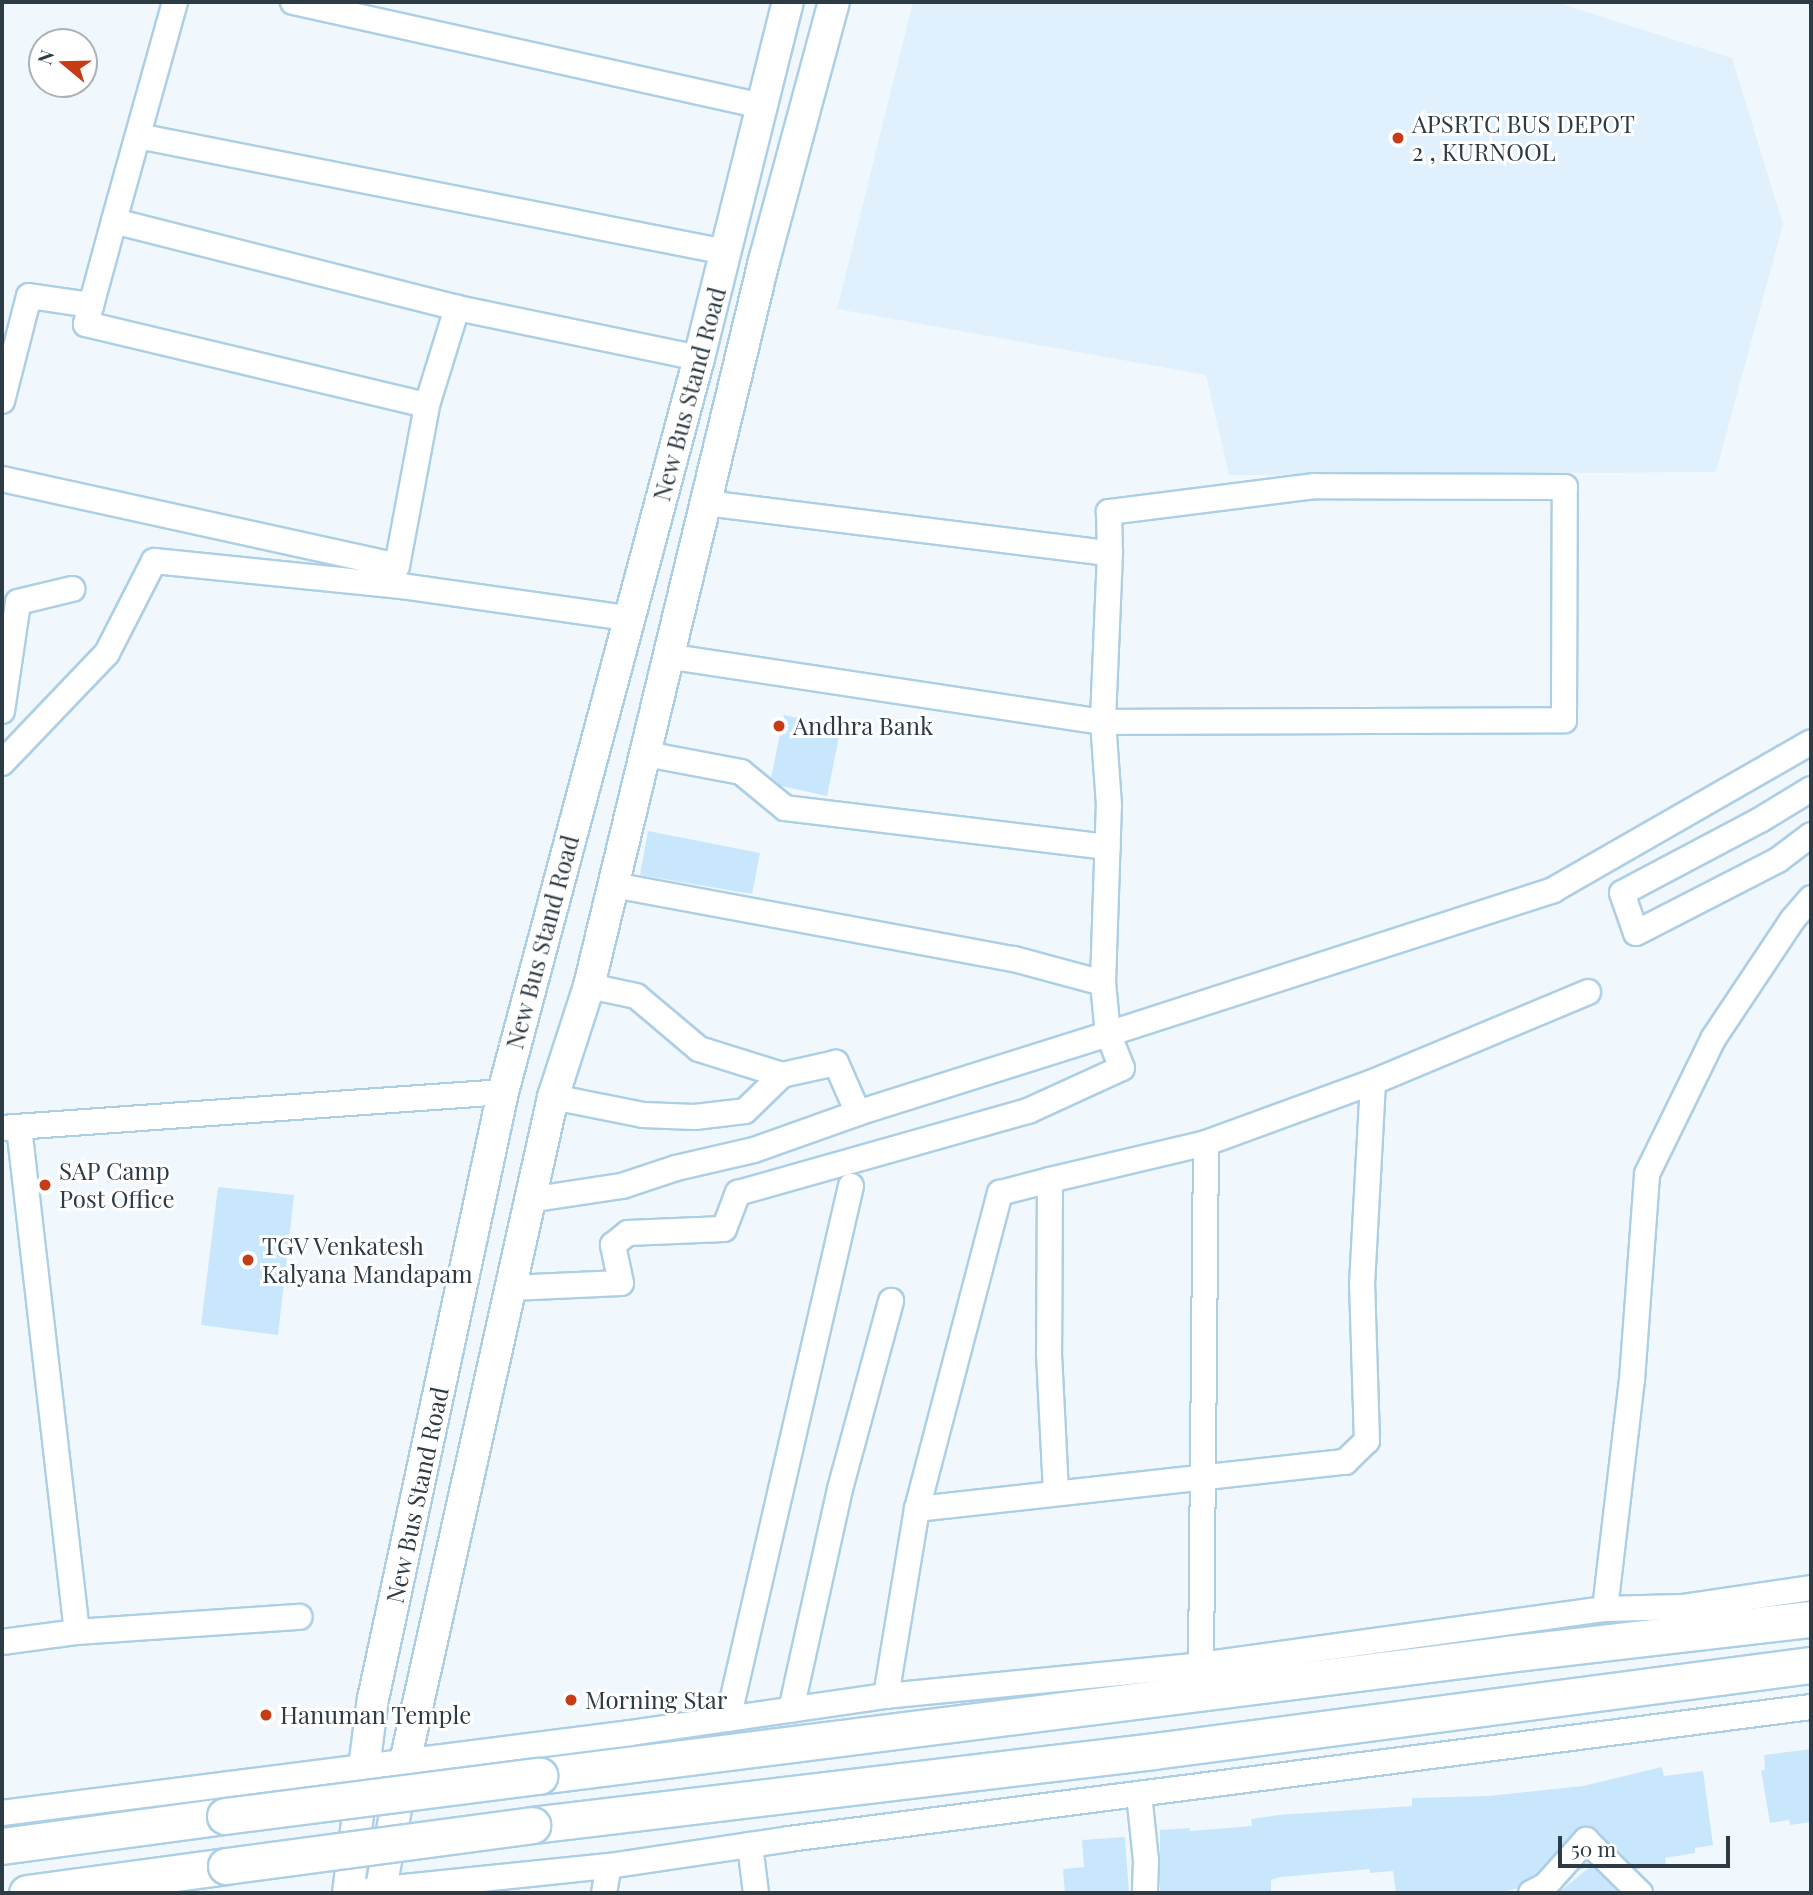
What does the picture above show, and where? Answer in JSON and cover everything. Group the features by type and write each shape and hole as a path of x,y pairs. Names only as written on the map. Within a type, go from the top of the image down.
{"highway":[{"path":"2,1846 1507,1654 1811,1619"},
{"path":"27,1893 532,1825 1154,1751 1811,1665"}],"main road":[{"name":"New Bus Stand Road","path":"348,1893 373,1699 503,1091 699,358 788,2"},
{"name":"New Bus Stand Road","path":"381,1890 405,1762 553,1097 589,986 706,503 834,2"},
{"path":"763,106 803,116"}],"street":[{"path":"175,2 86,324 427,405"},
{"path":"293,2 763,106"},
{"path":"138,135 726,252"},
{"path":"114,221 457,308 699,358"},
{"path":"2,401 29,296 91,305"},
{"path":"2,479 397,566 427,405 457,308"},
{"path":"511,1288 621,1283 613,1245 628,1233 724,1229 738,1193 1028,1111 1122,1068 1108,1034 1103,983 1109,805 1103,722 1110,552 1109,512 1315,485 1565,487 1564,720 1103,722 670,656"},
{"path":"706,503 1110,552"},
{"path":"2,763 107,653 154,561 402,586 628,618"},
{"path":"2,711 18,602 72,589"},
{"path":"529,1200 622,1186 676,1168 754,1150 858,1113 1553,890 1811,742"},
{"path":"646,754 741,772 785,808 1108,847"},
{"path":"1811,789 1760,820 1622,893 1636,933 1778,860 1811,835"},
{"path":"613,885 1014,959 1103,983"},
{"path":"1605,1609 1633,1380 1647,1174 1713,1039 1793,919 1811,898"},
{"path":"589,986 636,996 699,1049 782,1074 836,1063 858,1113"},
{"path":"886,1696 917,1508 1000,1193 1206,1143 1373,1082 1588,992"},
{"path":"553,1097 643,1115 695,1117 745,1111 782,1074"},
{"path":"917,1508 1345,1462 1367,1441 1362,1285 1373,1082"},
{"path":"77,1632 11,1128 503,1091"},
{"path":"1201,1665 1206,1143"},
{"path":"1050,1180 1049,1354 1056,1493"},
{"path":"728,1719 851,1186"},
{"path":"791,1710 840,1489 891,1301"},
{"path":"2,1813 405,1762 886,1696 1201,1665 1605,1609 1682,1607 1811,1588"},
{"path":"2,1642 77,1632 299,1617"},
{"path":"348,1893 609,1866 750,1845 1811,1707"},
{"path":"1139,1794 1146,1861 1145,1893"},
{"path":"1531,1893 1545,1886 1587,1840 1640,1893"},
{"path":"750,1845 756,1893"},
{"path":"604,1893 609,1866"}],"shaded area":[{"path":"913,2 1555,2 1732,58 1783,224 1716,472 1229,475 1206,375 837,309"}],"building":[{"path":"784,715 841,727 827,796 781,786 771,778"},
{"path":"648,831 760,853 752,894 640,875"},
{"name":"TGV Venkatesh Kalyana Mandapam","path":"218,1187 294,1195 278,1335 201,1325"},
{"path":"1811,1749 1811,1822 1790,1825 1789,1820 1770,1823 1761,1770 1765,1770 1764,1755"},
{"path":"1662,1767 1664,1776 1703,1771 1713,1845 1695,1848 1695,1853 1665,1858 1666,1865 1636,1869 1596,1829 1582,1826 1536,1874 1518,1888 1499,1893 1396,1893 1393,1871 1370,1873 1370,1869 1280,1877 1271,1880 1271,1893 1160,1893 1160,1830 1190,1828 1190,1831 1252,1826 1251,1819 1279,1815 1412,1806 1412,1798 1488,1796 1583,1786"},
{"path":"1125,1837 1129,1893 1065,1893 1063,1869 1084,1867 1082,1840"},
{"path":"1587,1862 1615,1889 1618,1893 1558,1893 1591,1866 1579,1870"}],"place":[{"name":"APSRTC BUS DEPOT 2 , KURNOOL","path":"1398,138"},
{"name":"Andhra Bank","path":"779,726"},
{"name":"SAP Camp Post Office","path":"45,1185"},
{"name":"TGV Venkatesh Kalyana Mandapam","path":"248,1260"},
{"name":"Morning Star","path":"571,1700"},
{"name":"Hanuman Temple","path":"266,1715"}]}
